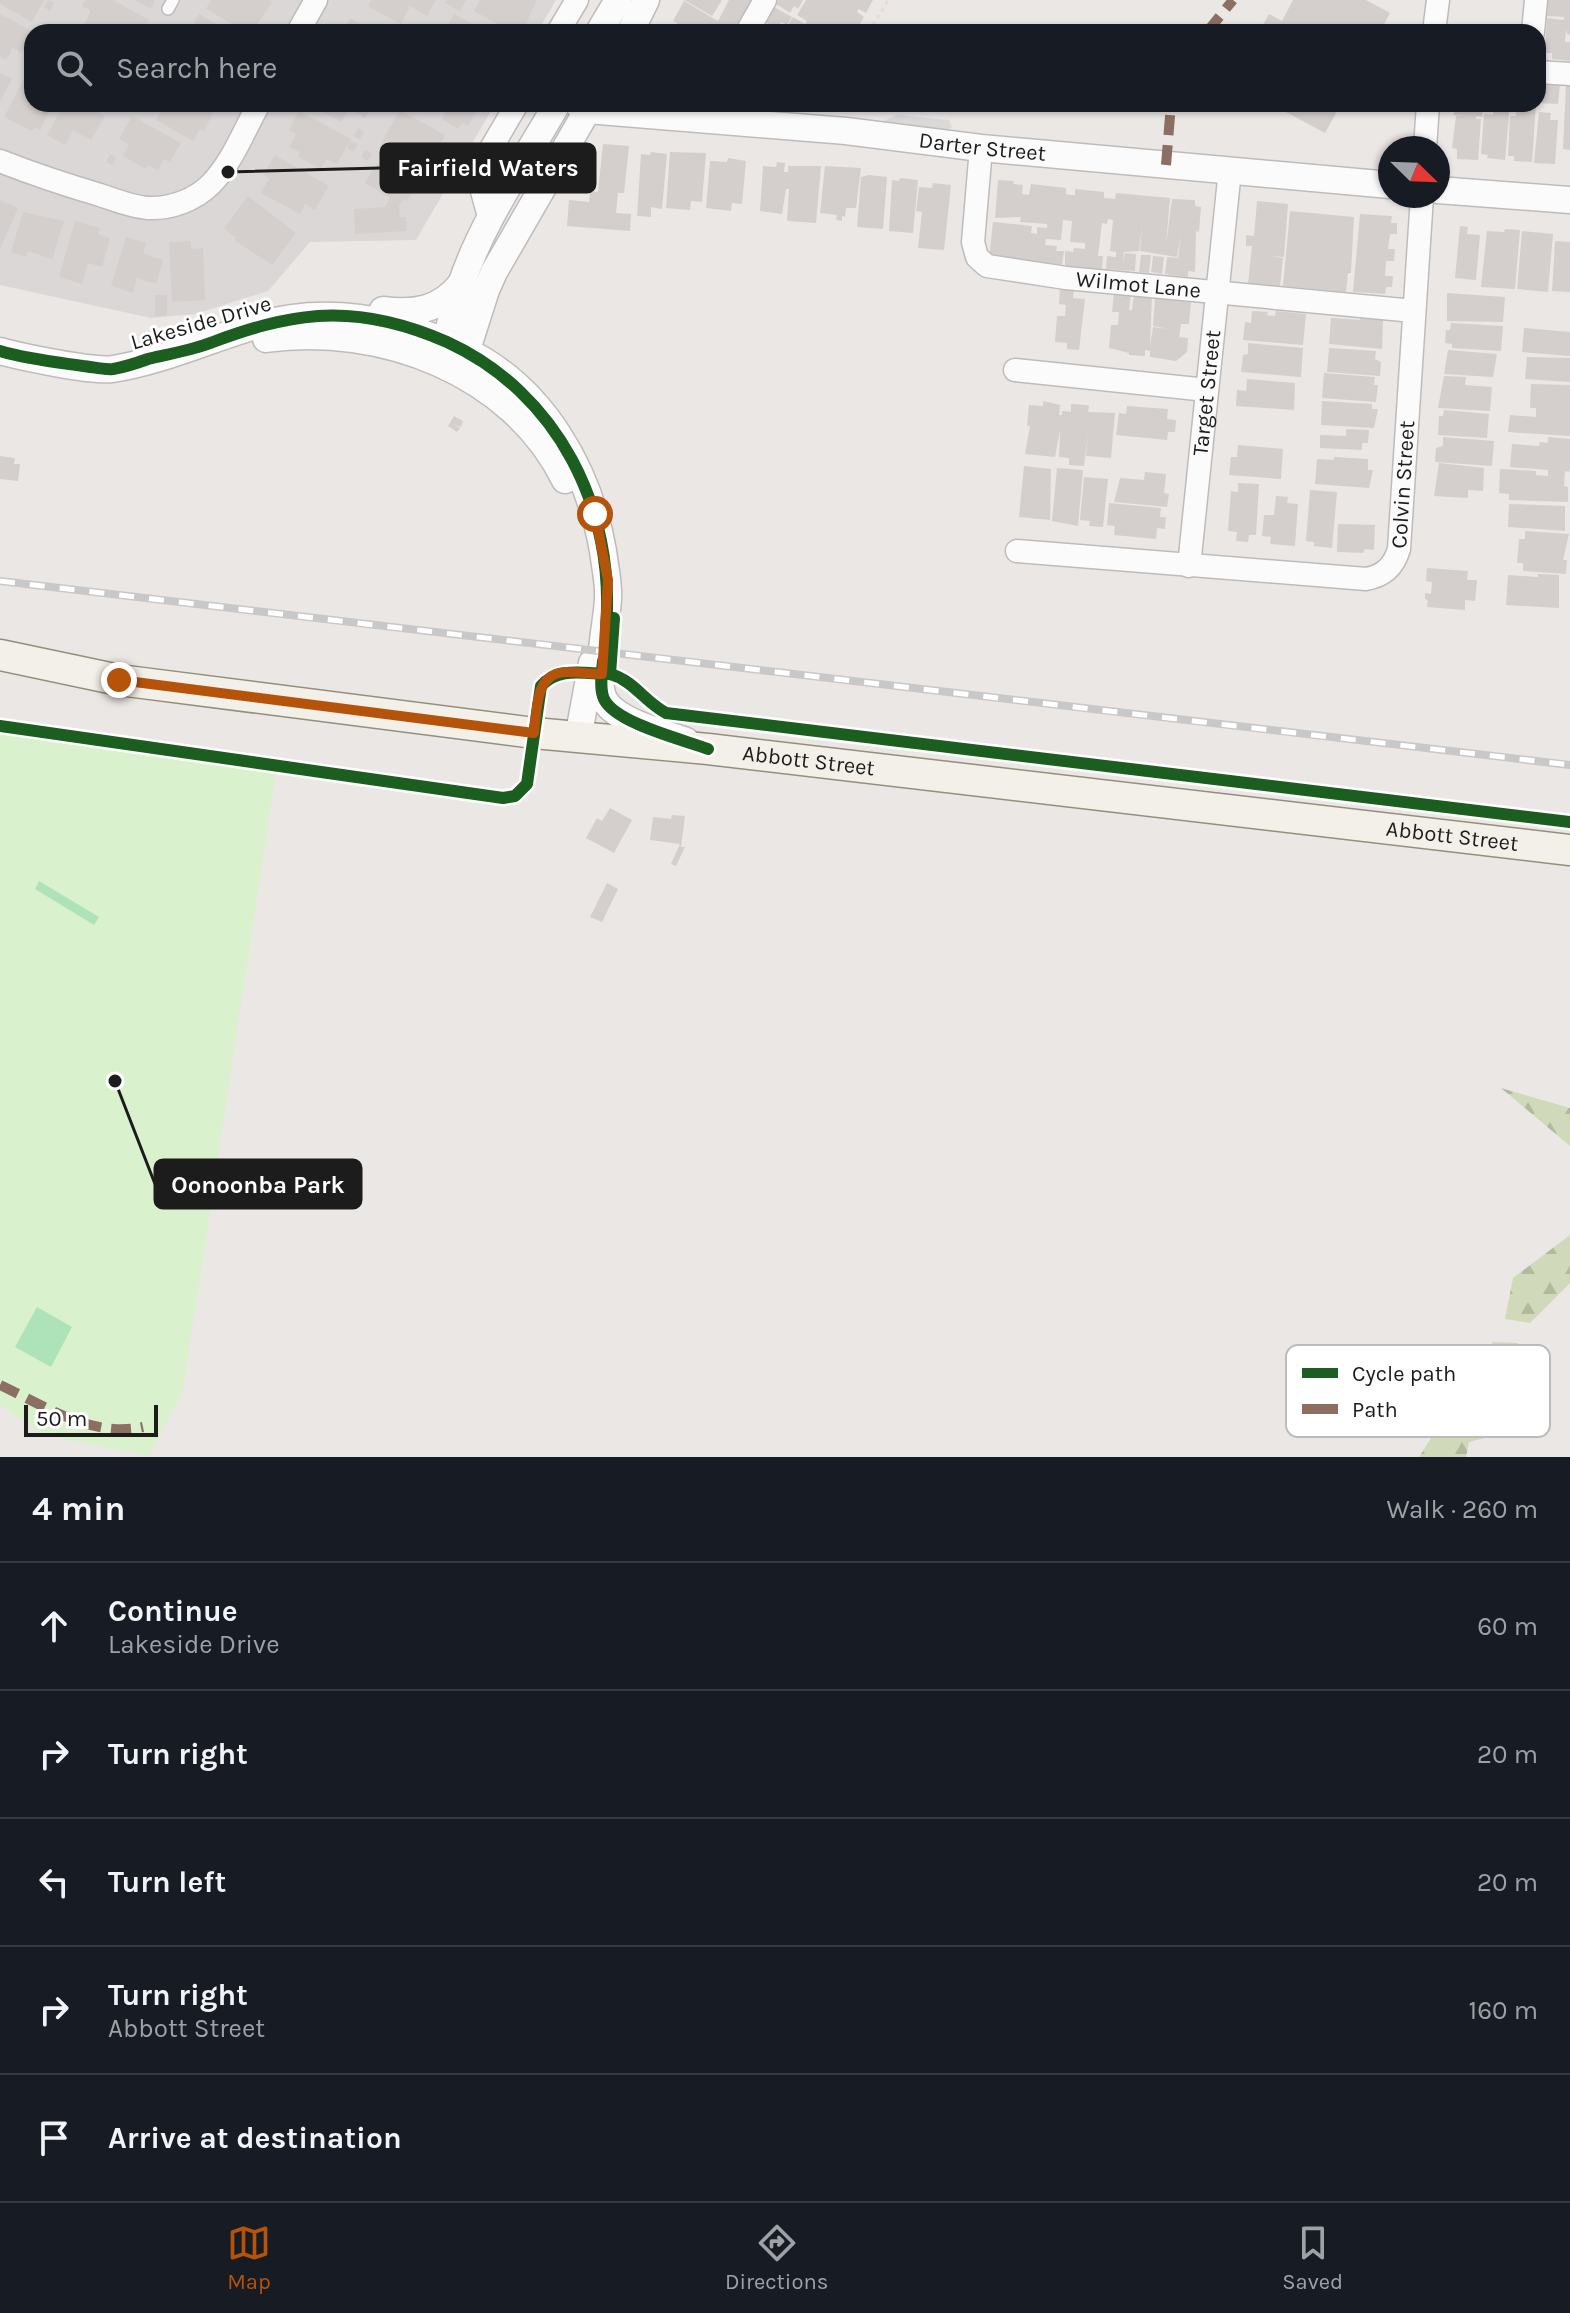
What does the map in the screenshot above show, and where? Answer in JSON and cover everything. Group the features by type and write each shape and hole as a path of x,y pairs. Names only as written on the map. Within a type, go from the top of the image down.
{"main road":[{"name":"Abbott Street","path":"0,655 119,680 578,738 708,749 1570,850"}],"street":[{"path":"302,24 316,0"},
{"path":"563,24 577,0"},
{"path":"604,24 618,0"},
{"path":"634,24 646,0"},
{"path":"752,24 765,0"},
{"path":"1435,24 1438,0"},
{"path":"1534,24 1536,0"},
{"path":"1546,72 1570,74"},
{"path":"0,161 45,179 130,204 148,208 168,206 185,202 211,184 255,112"},
{"path":"490,220 478,177 483,162 512,112"},
{"path":"453,357 461,284 490,220 552,112"},
{"path":"453,357 494,272 582,112"},
{"name":"Darter Street","path":"706,112 981,148 1378,184"},
{"path":"1426,136 1427,112"},
{"name":"Wilmot Lane","path":"981,148 973,242 977,257 987,266 1066,278 1414,311"},
{"name":"Target Street","path":"1189,566 1230,170"},
{"path":"1450,191 1570,200"},
{"name":"Colvin Street","path":"1017,551 1366,579 1387,571 1399,549 1421,208"},
{"path":"294,318 333,305 401,312 423,310 440,305 461,284"},
{"name":"Lakeside Drive","path":"0,351 111,370 213,342 261,324 294,318 338,315 371,318 417,330 453,357 537,437 561,474 582,524 590,560 595,640 578,738"},
{"name":"Lakeside Drive","path":"213,342 299,335 339,337 453,357 512,383 545,417 566,446 588,491 598,523 608,580 602,674 604,699 626,718 708,749"},
{"path":"1015,370 1207,390"}],"path":[{"path":"874,24 888,0"}],"shaded area":[{"path":"0,0 556,0 542,24 24,24 24,112 490,112 416,240 310,242 268,291 195,314 151,318 0,285"},
{"path":"897,115 949,120 952,127 940,134 872,126"}],"green space":[{"path":"0,732 276,771 183,1390 149,1456 43,1435 0,1405"},
{"path":"39,881 99,917 94,925 35,889"},
{"path":"1501,1088 1570,1108 1570,1146"},
{"path":"1570,1235 1570,1283 1530,1323 1505,1319 1513,1278"},
{"path":"37,1307 72,1327 51,1367 15,1347"},
{"path":"1493,1342 1518,1343 1518,1345 1491,1345"},
{"path":"1432,1437 1488,1437 1469,1442 1466,1457 1419,1457"}],"building":[{"path":"0,0 44,0 32,22 0,4"},
{"path":"49,0 54,3 50,11 44,7"},
{"path":"85,0 113,0 149,20 147,24 84,24 91,11 82,6"},
{"path":"135,0 155,0 151,9"},
{"path":"211,0 272,2 257,24 232,24 206,9"},
{"path":"371,0 436,0 427,16 410,6 401,24 368,6"},
{"path":"447,0 466,0 460,11 445,3"},
{"path":"480,0 537,0 526,24 498,24 474,11"},
{"path":"684,0 722,0 712,16"},
{"path":"729,0 756,0 742,24 678,24 673,21 684,1 718,21"},
{"path":"778,0 803,0 798,9 794,6 790,13 776,4"},
{"path":"806,0 873,0 866,13 859,9 857,12 864,17 860,24 805,24 807,21 797,15"},
{"path":"1293,0 1366,0 1390,13 1384,24 1263,24 1269,14 1282,21"},
{"path":"1548,0 1570,0 1570,35 1566,29 1565,42 1570,42 1570,61 1552,59 1552,53 1546,53 1547,18 1564,20 1564,17 1547,16"},
{"path":"774,7 792,17 788,24 765,22"},
{"path":"0,14 24,27 24,49 22,53 13,48 6,60 0,57"},
{"path":"199,14 217,24 193,24"},
{"path":"454,14 472,24 449,24"},
{"path":"793,17 805,24 789,24"},
{"path":"350,18 360,24 347,24"},
{"path":"0,73 12,79 0,101"},
{"path":"24,79 24,112 49,112 40,130 34,127 32,131 4,117"},
{"path":"1546,83 1560,84 1558,104 1546,103"},
{"path":"1566,84 1570,84 1570,150 1563,149"},
{"path":"60,112 98,112 105,116 91,140 73,130 65,145 47,135"},
{"path":"160,112 213,113 204,131 200,129 193,141 156,120"},
{"path":"301,112 351,139 337,164 326,159 321,169 298,157 300,152 289,147 296,134 289,130"},
{"path":"323,112 347,112 341,122"},
{"path":"354,112 368,112 365,118"},
{"path":"399,112 404,112 445,135 436,152 450,159 438,180 379,147"},
{"path":"476,112 468,126 462,123 458,129 442,119 445,113"},
{"path":"1286,112 1337,112 1325,133"},
{"path":"1454,112 1482,112 1482,117 1476,116 1476,119 1481,119 1478,160 1457,159 1457,149 1452,148 1456,116 1465,116 1454,115"},
{"path":"1493,112 1509,112 1505,160 1487,158 1488,155 1481,154 1484,114 1493,115"},
{"path":"1516,112 1535,112 1532,162 1514,161 1514,156 1508,156 1510,116 1516,116"},
{"path":"1539,112 1551,113 1550,120 1558,120 1555,164 1534,163"},
{"path":"132,116 181,143 170,162 164,159 158,170 148,165 146,169 123,156 129,145 119,139"},
{"path":"358,128 364,132 360,140 354,136"},
{"path":"351,141 358,144 353,152 347,148"},
{"path":"603,144 629,146 624,193 618,193 616,213 631,214 630,231 567,226 569,200 589,202 590,191 598,192"},
{"path":"365,150 372,154 368,161 361,157"},
{"path":"651,152 667,154 662,209 651,207 651,217 637,216 641,154 650,155"},
{"path":"670,152 706,153 702,202 691,201 690,210 666,208"},
{"path":"110,154 116,158 112,165 106,162"},
{"path":"275,155 329,186 315,210 305,204 300,214 261,193 269,178 263,175"},
{"path":"728,158 746,161 742,204 732,203 731,211 706,208 710,161 727,162"},
{"path":"777,162 785,163 784,172 788,172 788,166 821,166 816,223 787,221 789,189 786,189 782,214 760,211 763,166 776,167"},
{"path":"377,163 417,185 407,201 403,199 399,206 400,217 406,217 407,231 355,234 354,209 385,207 390,198 365,183"},
{"path":"825,166 861,168 856,208 846,208 842,221 836,220 837,215 820,213"},
{"path":"861,177 887,177 883,229 857,227"},
{"path":"900,178 918,180 913,233 889,231 892,180 899,181"},
{"path":"998,180 1023,185 1022,194 1029,195 1031,184 1066,188 1066,194 1070,195 1075,195 1075,189 1104,192 1104,198 1115,199 1116,193 1170,198 1166,245 1172,199 1195,200 1195,206 1201,207 1199,232 1196,231 1195,272 1188,271 1188,277 1165,274 1167,257 1178,258 1181,235 1177,257 1140,251 1142,225 1139,251 1124,252 1123,262 1125,253 1136,254 1135,271 1106,269 1107,256 1116,257 1116,252 1110,251 1113,220 1108,219 1107,224 1102,223 1098,256 1103,256 1102,269 1065,266 1065,251 1085,249 1085,243 1070,242 1072,221 1063,220 1061,240 1046,239 1045,245 1057,246 1056,251 1064,251 1062,265 989,260 993,222 1032,226 1031,233 1037,234 1037,227 1047,228 1047,224 1020,222 1021,217 995,218"},
{"path":"933,183 951,185 944,250 918,248 922,212 916,211 919,187 932,188"},
{"path":"248,196 296,233 272,265 234,240 236,238 224,228"},
{"path":"0,200 18,208 0,249"},
{"path":"1257,201 1288,204 1284,257 1270,256 1283,258 1280,286 1248,284 1252,246 1246,246 1246,235 1254,236"},
{"path":"1290,211 1354,217 1351,273 1348,273 1346,292 1283,286"},
{"path":"23,212 64,221 52,259 28,251 26,257 11,252"},
{"path":"1360,214 1392,216 1391,223 1397,223 1397,234 1390,234 1388,249 1395,249 1394,261 1386,261 1385,276 1393,276 1392,287 1386,287 1385,294 1353,292"},
{"path":"75,221 100,228 98,234 110,238 102,267 88,263 82,284 59,277"},
{"path":"1460,226 1468,227 1467,234 1480,235 1476,280 1455,278"},
{"path":"1505,229 1520,230 1515,289 1481,287 1487,231 1504,232"},
{"path":"1522,231 1553,234 1548,292 1517,289"},
{"path":"126,237 146,243 143,253 163,260 156,284 137,278 133,293 111,286"},
{"path":"191,241 191,249 203,248 205,300 172,302 169,242"},
{"path":"1555,241 1570,242 1570,292 1552,291"},
{"path":"1141,255 1151,255 1149,273 1139,272"},
{"path":"1153,256 1164,257 1162,274 1151,272"},
{"path":"1060,287 1074,289 1073,298 1085,299 1079,350 1067,349 1067,343 1055,342 1057,316 1065,316 1066,305 1059,304"},
{"path":"1114,293 1131,294 1129,310 1132,310 1134,295 1152,296 1150,346 1153,327 1169,329 1153,326 1155,298 1191,301 1189,324 1181,324 1179,337 1188,338 1187,352 1176,361 1150,357 1150,351 1145,350 1145,356 1129,355 1109,348 1111,325 1118,325 1119,312 1112,312"},
{"path":"1447,293 1505,297 1503,322 1447,321"},
{"path":"155,295 167,295 167,316 155,316"},
{"path":"1252,311 1268,312 1267,315 1275,316 1276,311 1306,314 1303,345 1243,340 1245,322 1251,323"},
{"path":"1361,315 1383,317 1382,349 1329,344 1331,318 1360,320"},
{"path":"1451,323 1503,326 1501,351 1452,348 1452,344 1445,343 1446,330 1450,330"},
{"path":"1524,328 1570,332 1570,356 1522,352"},
{"path":"1248,343 1303,348 1301,377 1241,372 1243,355 1248,354"},
{"path":"1329,348 1376,351 1375,359 1381,362 1380,376 1327,372"},
{"path":"1448,350 1497,354 1493,377 1444,374"},
{"path":"1527,357 1570,358 1570,382 1525,379"},
{"path":"1324,373 1375,377 1374,385 1378,385 1376,402 1322,398"},
{"path":"1444,376 1466,377 1465,385 1492,387 1490,411 1438,408"},
{"path":"1247,379 1295,383 1294,410 1236,406 1237,390 1246,391"},
{"path":"1531,384 1570,385 1570,436 1508,432 1510,415 1536,417 1536,408 1530,408"},
{"path":"1043,401 1060,405 1059,415 1062,411 1071,412 1071,404 1089,406 1088,412 1115,413 1111,458 1086,456 1088,433 1084,466 1069,465 1069,458 1059,457 1060,430 1055,457 1025,454 1030,426 1027,426 1029,405 1043,406"},
{"path":"1322,401 1372,404 1372,409 1378,409 1374,428 1321,425"},
{"path":"1127,406 1168,409 1167,419 1176,420 1175,432 1168,432 1167,440 1116,435 1119,413 1126,414"},
{"path":"1444,410 1489,414 1487,438 1438,435 1439,416 1443,416"},
{"path":"454,416 463,421 461,427 453,424 460,428 457,432 448,426"},
{"path":"1346,429 1369,430 1368,443 1362,443 1362,450 1320,448 1320,435 1346,436"},
{"path":"1443,437 1494,441 1492,466 1435,462 1436,448 1443,446"},
{"path":"1548,437 1570,439 1570,467 1569,472 1565,471 1564,486 1568,487 1568,502 1509,500 1509,494 1499,493 1500,469 1536,471 1536,475 1548,476 1548,470 1510,467 1512,444 1539,446 1540,442 1548,443"},
{"path":"1238,445 1283,449 1281,479 1229,475 1231,457 1237,457"},
{"path":"0,456 15,458 14,464 20,464 18,481 0,479"},
{"path":"1334,457 1368,459 1368,470 1373,470 1369,488 1315,484 1317,459 1334,460"},
{"path":"1439,463 1484,468 1483,491 1468,490 1468,498 1434,496"},
{"path":"1024,466 1051,469 1050,520 1019,517"},
{"path":"1057,468 1083,470 1078,526 1052,521"},
{"path":"1145,472 1166,474 1164,493 1169,494 1167,507 1114,502 1120,478 1144,480"},
{"path":"1084,477 1108,479 1103,527 1089,526 1090,521 1080,520"},
{"path":"1238,483 1259,484 1256,535 1249,535 1248,542 1236,541 1237,532 1228,531 1231,491 1238,492"},
{"path":"1310,490 1337,492 1332,548 1314,546 1314,542 1306,541"},
{"path":"1276,496 1288,497 1287,503 1298,504 1295,546 1270,544 1271,537 1262,536 1264,515 1274,515"},
{"path":"1109,503 1161,508 1160,517 1166,517 1165,529 1157,528 1156,539 1114,535 1115,526 1107,525"},
{"path":"1509,504 1565,506 1565,531 1508,527"},
{"path":"1338,524 1375,525 1374,550 1365,549 1363,553 1337,552"},
{"path":"1525,531 1569,534 1563,560 1567,560 1566,574 1523,571 1523,563 1517,563 1519,539 1525,539"},
{"path":"1427,568 1468,571 1467,580 1477,580 1475,601 1465,600 1465,610 1427,607 1425,593 1431,594 1432,582 1426,581"},
{"path":"1538,574 1559,575 1559,608 1506,605 1508,575 1538,577"},
{"path":"610,808 632,820 614,853 586,838 597,818 602,821"},
{"path":"672,815 685,816 681,847 685,847 676,866 671,864 680,844 650,840 653,817 671,819"},
{"path":"607,883 618,889 602,922 590,917"}],"railway":[{"path":"0,581 1570,765"}],"marked path":[{"path":"1214,24 1233,0"},
{"path":"1166,165 1170,112"},
{"path":"0,1385 87,1424 105,1428 143,1427"}],"cycle path":[{"path":"0,351 41,360 113,369 277,322 334,316 384,321 447,342 486,364 520,391 549,424 572,460 589,499 601,541 607,584 606,629"},
{"path":"607,618 614,618 610,674 626,681 666,713 1570,822"},
{"path":"603,661 602,690 611,708 635,723 708,749"},
{"path":"0,726 503,798 515,796 527,784 541,686 564,673 610,674"}],"place":[{"name":"Fairfield Waters","path":"228,172"},
{"name":"Oonoonba Park","path":"115,1081"}],"route":[{"path":"119,680 534,733 541,686 548,678 565,672 602,674 608,580 595,514"}]}
